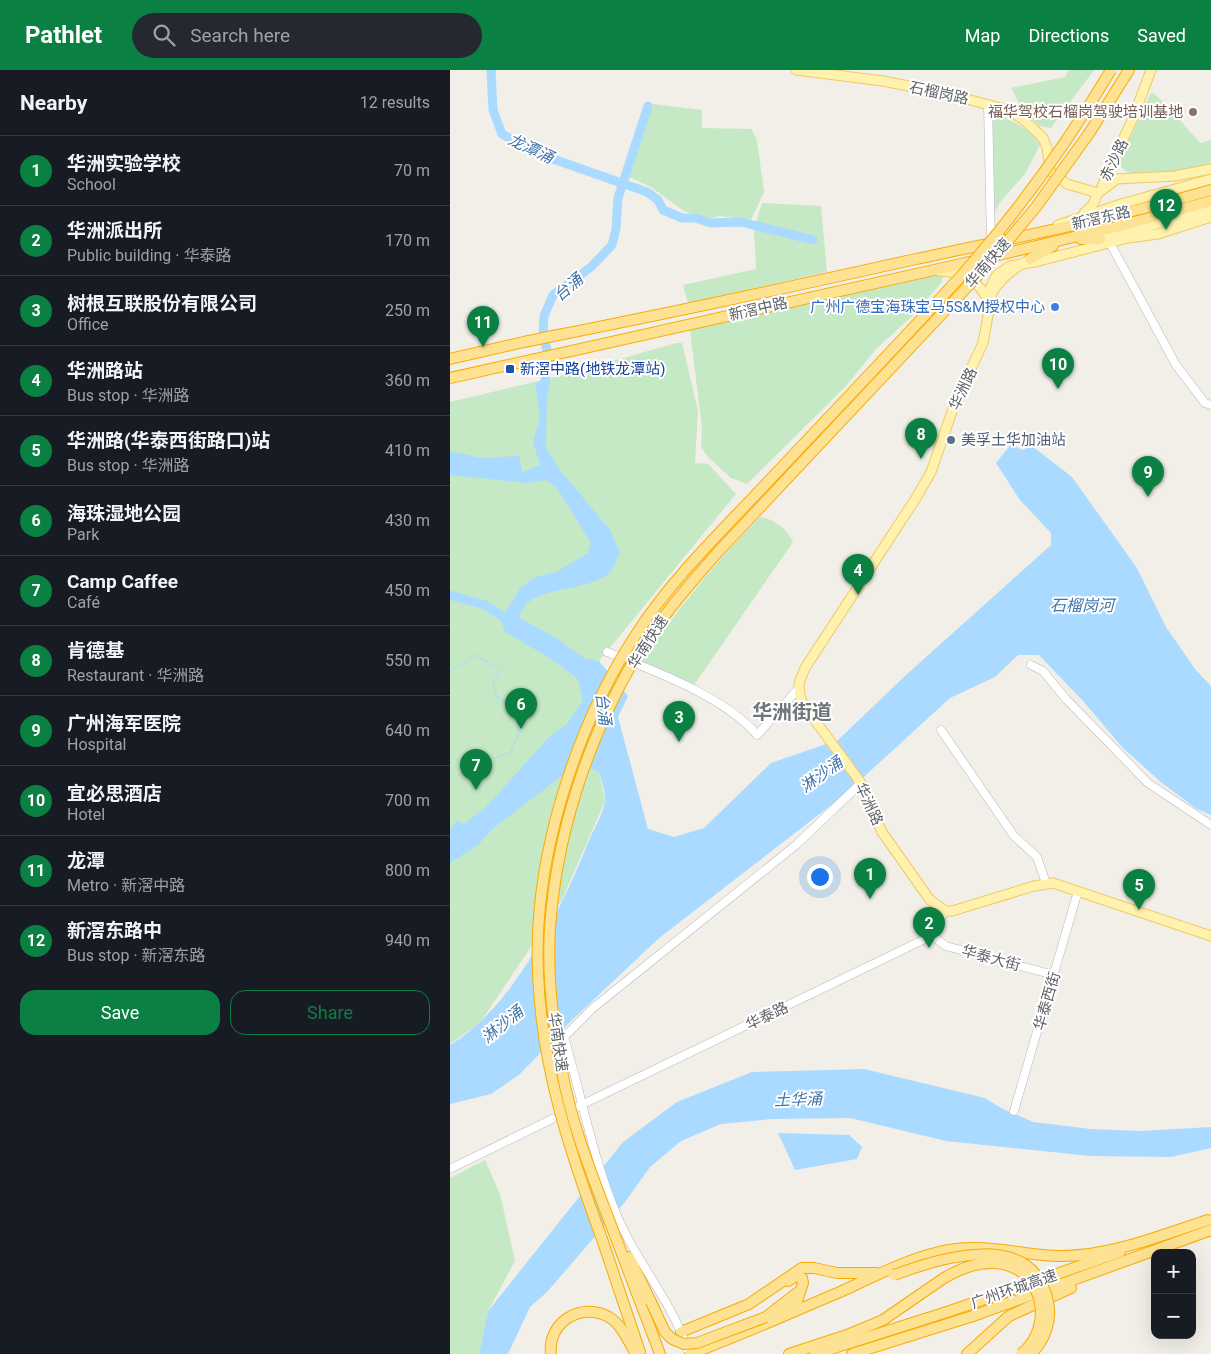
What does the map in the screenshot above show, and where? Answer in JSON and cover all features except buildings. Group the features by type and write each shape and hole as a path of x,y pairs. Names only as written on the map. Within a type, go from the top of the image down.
{"highway":[{"name":"华南快速","path":"641,1354 570,1151 557,1105 544,1036 538,974 540,908 556,820 574,760 585,733 625,652 667,592 712,541 984,250 1060,148 1111,70"},
{"name":"华南快速","path":"660,1354 582,1147 567,1094 554,1015 550,927 566,832 593,744 629,669 662,618 681,594 731,538 986,267 1036,207 1090,132 1129,70"},
{"name":"新滘东路","path":"1066,240 1180,204 1211,190"},
{"name":"新滘东路","path":"991,243 1180,204 1211,200"},
{"path":"1026,261 1066,240 1100,239"},
{"name":"新滘中路","path":"450,378 1066,240"},
{"name":"新滘中路","path":"450,358 698,308 991,243"},
{"path":"690,1354 936,1253 961,1248 993,1248 1039,1255 1074,1256 1132,1244 1209,1219"},
{"name":"广州环城高速","path":"851,1346 1068,1271 1209,1219"},
{"path":"1166,1249 1211,1230"},
{"name":"广州环城高速","path":"815,1354 982,1312 1211,1230"},
{"path":"614,1233 665,1332 672,1339 684,1344 697,1343 768,1321 789,1310 823,1299 872,1277 939,1259 966,1255 994,1255 1018,1261 1036,1276 1048,1302 1049,1317 1046,1332 1031,1354"},
{"path":"967,1354 1000,1323 1017,1312 1151,1255"},
{"path":"789,1354 851,1346 944,1278 968,1266 988,1263 1009,1266 1026,1276 1039,1295 1041,1318 1034,1339 1021,1354"},
{"path":"682,1334 749,1304 797,1269 809,1267 872,1277"},
{"path":"832,1272 872,1274 891,1272"},
{"path":"682,1334 752,1306 793,1277 799,1277 804,1283"},
{"path":"768,1321 794,1296 804,1283"},
{"path":"789,1310 796,1301 804,1283"},
{"path":"550,1354 552,1338 558,1325 572,1315 588,1312 603,1314 614,1320 636,1354"}],"main road":[{"name":"石榴岗路","path":"796,70 883,81 1008,110 1036,129 1046,144 1048,169 1054,175 1067,184 1098,193 1101,202 1105,204 1121,204"},
{"name":"赤沙路","path":"1098,193 1116,159 1151,70"},
{"path":"1116,159 1117,169 1128,177"},
{"path":"1077,218 1092,206 1098,193 1112,181 1128,177 1175,176 1211,169"},
{"path":"1032,234 1121,204 1211,178"},
{"path":"1100,239 1211,210"},
{"path":"1026,261 1158,234 1211,217"},
{"name":"华洲路","path":"945,911 930,900 882,832 861,783 803,704 799,683 805,668 931,472 955,403 983,342 990,300 996,286 1026,261"},
{"path":"922,273 940,271 966,276 984,293 989,311"},
{"path":"945,911 952,911 1046,883 1078,891 1211,936"}],"street":[{"path":"988,104 991,243"},
{"path":"1110,243 1176,365 1204,403 1211,405"},
{"path":"607,652 668,676 739,717 757,735 799,688"},
{"path":"1031,665 1043,671 1066,699 1148,783 1211,825"},
{"path":"941,730 1014,836 1037,857 1046,883"},
{"path":"690,1354 682,1334 618,1218 598,1164 580,1106 565,1034 593,1008 796,845 861,783"},
{"name":"华泰西街","path":"1014,1111 1078,891"},
{"name":"华泰路","path":"580,1106 928,938 945,911"},
{"name":"华泰大街","path":"930,934 946,946 1054,975"},
{"path":"450,1169 552,1119"}],"green space":[{"path":"1069,70 1094,70 1051,128 1039,126 1023,110 1011,88 1065,77"},
{"path":"1153,93 1166,104 1201,143 1211,140 1211,167 1174,174 1131,173 1124,170 1119,163 1150,94"},
{"path":"653,104 702,110 702,128 751,129 757,140 764,192 751,220 719,216 709,219 684,211 651,187 629,177"},
{"path":"992,113 1025,129 1040,145 1025,174 1000,202 995,212"},
{"path":"762,203 821,206 827,272 688,303 683,285 756,269 754,229"},
{"path":"940,275 943,277 941,283 911,317 876,349 845,387 747,484 731,478 709,458 701,447 702,428 690,330"},
{"path":"676,343 682,343 698,411 695,463 708,464 736,494 599,661 599,772 605,801 562,900 480,1023 450,1044 450,402 564,375"},
{"path":"760,517 780,525 793,542 694,685 641,663 697,587"},
{"path":"485,1160 500,1194 515,1261 488,1311 479,1354 450,1354 450,1178"}],"water":[{"name":"石榴岗河","path":"547,380 546,448 560,470 610,530 620,552 611,571 599,580 544,594 532,600 524,607 520,618 558,639 584,658 599,661 628,696 618,717 648,829 674,837 704,828 771,763 838,740 906,675 1051,545 1051,533 1020,500 996,463 1011,444 1022,450 1032,446 1072,477 1137,568 1166,627 1195,669 1211,686 1211,815 1197,809 1162,783 1123,748 1083,701 1039,655 1018,655 995,677 950,698 844,795 658,939 571,1021 520,1074 491,1094 450,1104 450,1045 473,1028 495,1007 515,982 533,954 565,895 605,801 599,772 579,763 491,830 478,845 450,863 450,830 457,821 464,824 486,807 550,736 567,724 583,700 577,678 548,657 505,632 501,619 521,587 536,577 558,571 588,553 591,543 557,488 546,480 527,483 450,475 450,451 481,458 519,456 522,472 540,465 533,442 540,418 535,383"},
{"name":"土华涌","path":"864,1069 985,1098 1001,1108 1033,1122 1091,1129 1140,1131 1211,1127 1211,1148 1171,1157 1090,1156 946,1141 850,1118 772,1119 721,1124 681,1141 650,1167 625,1202 547,1292 530,1307 508,1354 479,1354 488,1311 623,1142 677,1102 752,1072"},
{"path":"778,1133 849,1135 862,1147 857,1159 795,1170"}],"waterway":[{"name":"龙潭涌","path":"491,70 493,110 502,134 536,153 647,192 658,200 663,210 682,218 695,218 711,223 741,222 813,240"},
{"name":"台涌","path":"544,391 548,354 543,335 544,316 553,295 591,267 612,245 616,229 618,198 648,106"},
{"name":"台涌","path":"450,595 485,605 511,622"},
{"path":"450,671 475,655 502,670 493,681 497,698 509,704 517,699 523,700 518,735 510,753 472,765 450,782"}],"place":[{"name":"福华驾校石榴岗驾驶培训基地","path":"1193,112"},
{"name":"新滘东路中","path":"1166,230"},
{"name":"广州广德宝海珠宝马5S&M授权中心","path":"1055,307"},
{"name":"龙潭","path":"483,347"},
{"name":"新滘中路(地铁龙潭站)","path":"510,369"},
{"name":"宜必思酒店","path":"1058,389"},
{"name":"美孚土华加油站","path":"951,440"},
{"name":"肯德基","path":"921,459"},
{"name":"广州海军医院","path":"1148,497"},
{"name":"华洲路站","path":"858,595"},
{"name":"海珠湿地公园","path":"521,729"},
{"name":"树根互联股份有限公司","path":"679,742"},
{"name":"Camp Caffee","path":"476,790"},
{"name":"华洲实验学校","path":"870,899"},
{"name":"华洲路(华泰西街路口)站","path":"1139,910"},
{"name":"华洲派出所","path":"929,948"}],"district":[{"name":"华洲街道","path":"792,712"}],"water label":[{"name":"淋沙涌","path":"821,774"},
{"name":"淋沙涌","path":"502,1024"}]}
